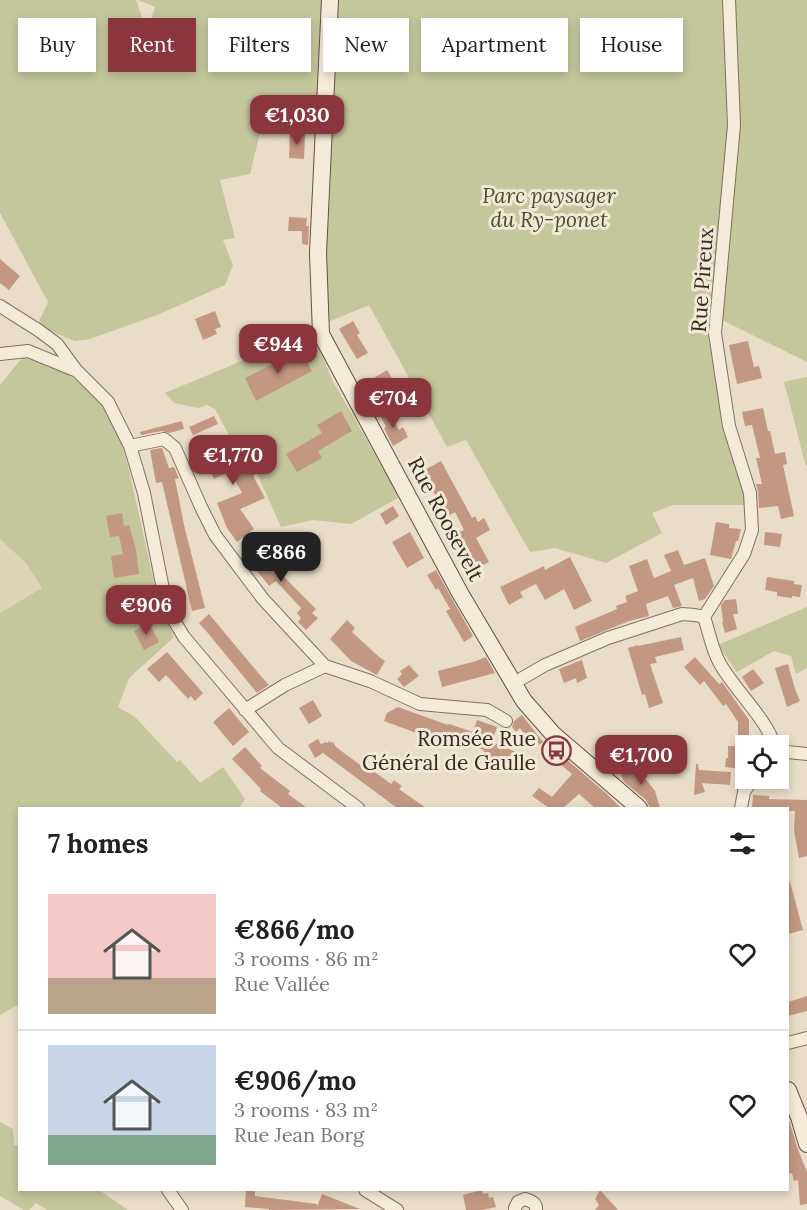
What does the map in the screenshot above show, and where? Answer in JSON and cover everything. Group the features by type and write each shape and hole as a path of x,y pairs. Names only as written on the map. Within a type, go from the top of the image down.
{"main road":[{"name":"Rue Roosevelt","path":"330,0 318,253 321,334 460,593 524,700 553,734 638,807"},
{"path":"789,1096 793,1118 807,1144"}],"street":[{"name":"Rue Pireux","path":"704,617 744,554 752,530 750,493 729,426 715,333 734,125 729,0"},
{"path":"0,306 57,344 77,371 108,402 130,446 144,493 167,609 184,637 278,748 357,807"},
{"path":"28,351 38,330"},
{"path":"0,354 28,351 77,371"},
{"path":"130,446 164,439 175,448 215,535 263,599 325,666 370,681 420,704 487,710 506,721"},
{"path":"514,683 545,664 608,638 682,614 695,615 704,617 719,662 770,735"},
{"path":"244,710 285,685 325,666"},
{"path":"789,752 807,754"},
{"path":"741,807 746,789"},
{"path":"789,1044 807,1038"},
{"path":"169,1191 182,1210"},
{"path":"367,1191 396,1210"},
{"path":"511,1209 525,1194 532,1201 536,1210"}],"shaded area":[{"path":"0,539 26,563 42,588 0,613"}],"green space":[{"path":"0,0 136,0 142,18 108,18 108,72 196,72 196,18 151,18 155,7 138,0 324,0 318,118 263,120 250,174 220,180 235,238 223,240 233,265 225,285 157,315 90,339 75,341 37,326 48,302 0,213"},
{"name":"Parc paysager du Ry-ponet","path":"334,0 807,0 807,362 722,320 715,333 729,426 750,493 746,505 673,505 652,513 662,533 606,563 555,548 530,552 466,440 447,447 369,305 328,322 318,253 329,72 409,72 409,18 333,18"},
{"path":"313,331 332,380 400,497 351,524 313,520 281,527 252,462 231,439 215,409 207,405 198,408 174,403 165,393"},
{"path":"23,357 63,369 98,399 119,433 160,609 174,637 129,678 118,707 135,717 177,762 180,760 200,783 223,767 245,799 240,807 18,807 18,1005 0,1015 0,613 42,588 26,563 0,539 0,385"},
{"path":"807,377 807,466 806,466 784,382"},
{"path":"807,607 807,668 796,674 791,656 774,651 737,672 718,645"},
{"path":"0,1122 13,1129 14,1145 18,1146 18,1191 100,1191 128,1210 47,1210 36,1203 29,1210 24,1210 0,1196"}],"building":[{"path":"290,133 305,134 304,159 289,158"},
{"path":"289,217 307,218 308,245 302,244 302,231 288,231"},
{"path":"0,259 20,276 9,290 0,283"},
{"path":"215,311 221,327 215,329 217,334 203,340 195,319"},
{"path":"353,321 360,333 357,335 368,353 357,359 339,329"},
{"path":"748,341 754,367 759,366 762,378 737,384 729,345"},
{"path":"301,350 312,371 256,401 245,378"},
{"path":"387,370 397,387 378,397 369,381"},
{"path":"763,408 775,454 785,452 787,464 783,465 794,516 781,519 778,506 759,508 756,484 762,484 756,458 760,458 752,425 745,426 742,412"},
{"path":"388,410 399,430 403,427 408,437 393,446 380,415"},
{"path":"341,411 352,431 318,451 322,458 297,472 286,454 322,433 317,425"},
{"path":"214,416 218,424 193,435 189,427"},
{"path":"182,421 184,429 169,433 162,431 141,435 140,432"},
{"path":"225,437 230,447 232,446 238,461 241,460 255,475 253,476 265,498 240,509 254,529 237,542 227,528 217,503 242,493 230,471 214,479 199,451"},
{"path":"162,448 169,468 174,467 179,478 175,479 184,525 205,608 192,611 162,482 156,483 150,450"},
{"path":"441,461 472,518 475,516 478,522 484,518 490,530 476,538 489,562 474,570 454,534 464,530 455,512 446,517 432,489 429,491 419,473"},
{"path":"393,506 399,516 386,525 380,514"},
{"path":"122,513 124,526 129,525 136,550 139,574 114,578 111,556 123,554 119,536 110,537 106,516"},
{"path":"716,522 729,524 729,528 741,529 731,559 710,555"},
{"path":"410,532 424,558 407,568 392,542"},
{"path":"765,532 782,534 780,547 764,545"},
{"path":"264,543 274,555 270,559 316,609 312,613 318,618 306,630 298,622 301,618 297,613 301,608 276,581 269,586 245,555"},
{"path":"678,550 684,565 705,558 714,586 705,599 699,601 693,578 674,585 682,606 673,608 668,596 646,604 649,616 629,621 580,641 575,627 617,609 616,606 627,602 625,596 638,591 629,566 647,559 654,578 671,571 664,555"},
{"path":"570,557 592,601 574,610 564,589 545,600 536,584 520,592 523,597 509,605 500,587 544,566 545,570"},
{"path":"436,570 473,636 464,642 446,611 450,609 438,588 436,590 427,575"},
{"path":"767,577 794,581 794,584 802,585 800,597 777,596 777,592 765,590"},
{"path":"736,599 738,614 733,614 737,629 725,633 721,605 725,600"},
{"path":"209,614 269,685 257,693 199,623"},
{"path":"347,620 355,628 352,632 385,661 377,675 351,661 330,639"},
{"path":"149,623 159,642 144,650 134,631"},
{"path":"681,637 684,650 655,657 657,663 650,664 663,703 649,708 645,694 642,695 628,648"},
{"path":"167,652 203,693 195,701 191,696 188,699 166,675 159,682 147,669"},
{"path":"486,657 495,673 442,687 438,671"},
{"path":"695,657 719,684 722,682 749,720 749,735 738,735 738,722 726,704 723,706 704,681 700,685 684,667"},
{"path":"582,660 587,678 577,683 576,678 564,683 559,669"},
{"path":"788,664 800,701 787,707 775,668"},
{"path":"409,665 419,676 404,687 397,679 402,674 400,671"},
{"path":"753,669 764,683 751,691 742,677"},
{"path":"313,700 322,716 309,724 299,708"},
{"path":"398,707 473,732 477,720 497,727 492,742 522,757 518,768 483,754 484,750 453,740 451,746 384,721 387,713"},
{"path":"229,708 249,732 233,746 213,722"},
{"path":"522,715 543,742 539,745 526,733 524,734 520,728 516,732 512,727 514,721"},
{"path":"318,739 321,744 333,742 336,747 363,767 365,765 391,784 394,780 402,786 399,789 425,807 396,807 323,753 315,758 308,745"},
{"path":"728,746 735,746 735,768 725,767"},
{"path":"245,747 262,766 260,768 290,791 288,794 306,807 281,807 260,791 261,789 232,759"},
{"path":"559,753 620,807 594,807 579,794 564,807 548,807 532,796 539,788 552,797 572,774 554,759"},
{"path":"696,764 699,770 731,772 730,785 702,783 705,792 694,795"},
{"path":"642,767 647,775 644,777 655,791 660,807 650,807 646,800 624,782 621,775 633,768 635,772"},
{"path":"753,795 769,796 769,799 807,800 807,856 799,858 794,831 795,811 789,811 789,807 752,807"},
{"path":"789,882 790,882 803,930 789,934"},
{"path":"807,996 807,1011 789,1016 789,1002"},
{"path":"789,1120 807,1172 807,1204 800,1205 798,1180 794,1181 792,1173 789,1174"},
{"path":"246,1191 255,1191 255,1196 317,1204 317,1207 322,1194 360,1209 269,1210 245,1207"},
{"path":"478,1191 482,1191 483,1194 488,1193 489,1198 493,1197 496,1207 466,1210 463,1195"},
{"path":"601,1191 618,1210 595,1210 599,1205 595,1199"}],"place":[{"name":"Romsée Rue Général de Gaulle","path":"557,750"}]}
